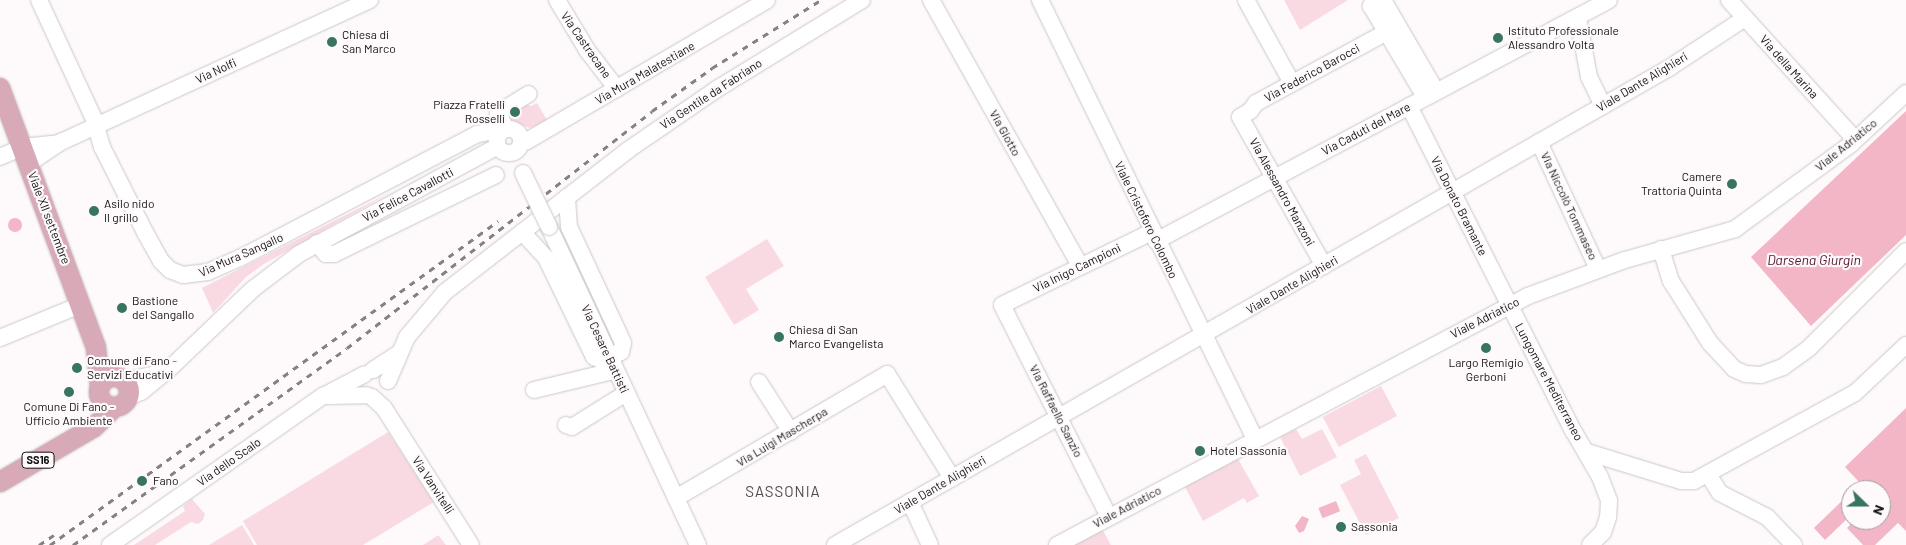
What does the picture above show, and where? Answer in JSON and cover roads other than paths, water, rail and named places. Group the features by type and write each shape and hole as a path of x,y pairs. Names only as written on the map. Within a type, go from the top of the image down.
{"main road":[{"name":"Viale XII settembre","path":"0,88 96,348 114,390"},
{"name":"SS16","path":"0,482 94,427 114,390"}],"street":[{"name":"Via Mura Sangallo","path":"39,0 95,129 161,261 170,270 195,276 240,258 311,223 477,134 490,132 500,137 503,152 518,146"},
{"name":"Via Nolfi","path":"0,157 26,156 95,129 370,0"},
{"name":"Via Castracane","path":"557,0 587,50 617,89"},
{"name":"Via Mura Malatestiane","path":"518,146 767,0"},
{"name":"Via Gentile da Fabriano","path":"387,385 399,353 414,327 445,292 628,150 717,89 862,0"},
{"name":"Via Giotto","path":"930,0 1080,266"},
{"name":"Viale Cristoforo Colombo","path":"1040,0 1255,439"},
{"path":"1246,0 1292,83"},
{"path":"1383,0 1431,94 1387,32 1371,6 1383,0"},
{"name":"Via Caduti del Mare","path":"1154,236 1274,177 1609,0"},
{"name":"Via della Marina","path":"1729,0 1850,134"},
{"path":"1578,18 1589,77 1603,106"},
{"name":"Viale Dante Alighieri","path":"835,545 1669,68 1745,18"},
{"name":"Via Federico Barocci","path":"1240,117 1250,111 1256,103 1387,32"},
{"name":"Viale Adriatico","path":"1057,545 1509,305 1598,269 1668,247 1687,245 1742,224 1850,144 1906,93"},
{"path":"500,137 498,114 528,94"},
{"name":"Via Donato Bramante","path":"1409,106 1509,305"},
{"name":"Via Alessandro Manzoni","path":"1240,117 1324,266"},
{"name":"Via Felice Cavallotti","path":"114,390 141,392 166,372 261,282 317,243 500,137"},
{"name":"Via Niccolò Tommaseo","path":"1539,142 1598,269"},
{"name":"Via Cesare Battisti","path":"518,146 523,172 549,227 604,369 676,498 698,545"},
{"name":"Via Felice Cavallotti","path":"317,243 326,254 334,254 496,175"},
{"path":"534,390 604,369 621,352 623,343 569,227 567,197"},
{"path":"522,232 546,258 594,357 599,360 604,369"},
{"name":"Via Inigo Campioni","path":"1002,306 1080,266 1154,236"},
{"path":"1668,247 1671,281 1710,344 1734,369 1746,374 1761,375 1783,367 1809,348 1906,251"},
{"path":"0,338 80,305"},
{"name":"Lungomare Mediterraneo","path":"1509,305 1586,452 1681,481 1694,481 1708,474 1855,393 1906,345"},
{"name":"Via Raffaello Sanzio","path":"1002,306 1109,517"},
{"name":"Via Gentile da Fabriano","path":"369,372 399,353"},
{"path":"323,396 369,396 381,396 387,385 384,374 369,372 361,382 369,396"},
{"name":"Via dello Scalo","path":"110,545 323,396 369,372"},
{"name":"Via Luigi Mascherpa","path":"676,498 887,374 952,478"},
{"path":"759,382 791,432"},
{"name":"Via Vanvitelli","path":"387,385 395,426"},
{"name":"Via Vanvitelli","path":"369,396 395,426 471,545"},
{"path":"566,425 572,427 620,397"},
{"path":"1586,452 1609,500 1608,517 1603,532 1590,545"},
{"path":"1708,474 1720,493 1768,517 1794,545"},
{"path":"910,502 930,545"}],"water":[{"name":"Darsena Giurgin","path":"1906,111 1906,235 1811,326 1751,257"},
{"path":"15,218 20,220 22,225 20,230 15,232 10,230 8,225 10,220"},
{"path":"1906,408 1906,531 1898,523 1891,530 1891,480 1857,480 1845,467"},
{"path":"1336,501 1340,511 1323,518 1318,508"},
{"path":"1841,502 1841,525 1825,540 1814,528"},
{"path":"1302,516 1309,519 1304,531 1299,533 1295,526"},
{"path":"1849,530 1891,530 1875,545 1863,545"}],"railway":[{"path":"73,545 347,348 652,111 712,68 821,0"},
{"path":"50,545 498,221"},
{"path":"39,545 54,535"}],"place":[{"name":"Istituto Professionale Alessandro Volta","path":"1498,38"},
{"name":"Chiesa di San Marco","path":"332,42"},
{"name":"Piazza Fratelli Rosselli","path":"515,112"},
{"name":"Camere Trattoria Quinta","path":"1732,184"},
{"name":"Asilo nido Il grillo","path":"94,211"},
{"name":"Bastione del Sangallo","path":"122,308"},
{"name":"Chiesa di San Marco Evangelista","path":"779,337"},
{"name":"Largo Remigio Gerboni","path":"1486,348"},
{"name":"Comune di Fano - Servizi Educativi","path":"77,368"},
{"name":"Comune Di Fano - Ufficio Ambiente","path":"69,392"},
{"name":"Hotel Sassonia","path":"1200,451"},
{"name":"Fano","path":"142,481"},
{"name":"Sassonia","path":"1341,527"}],"district":[{"name":"SASSONIA","path":"783,492"}]}
